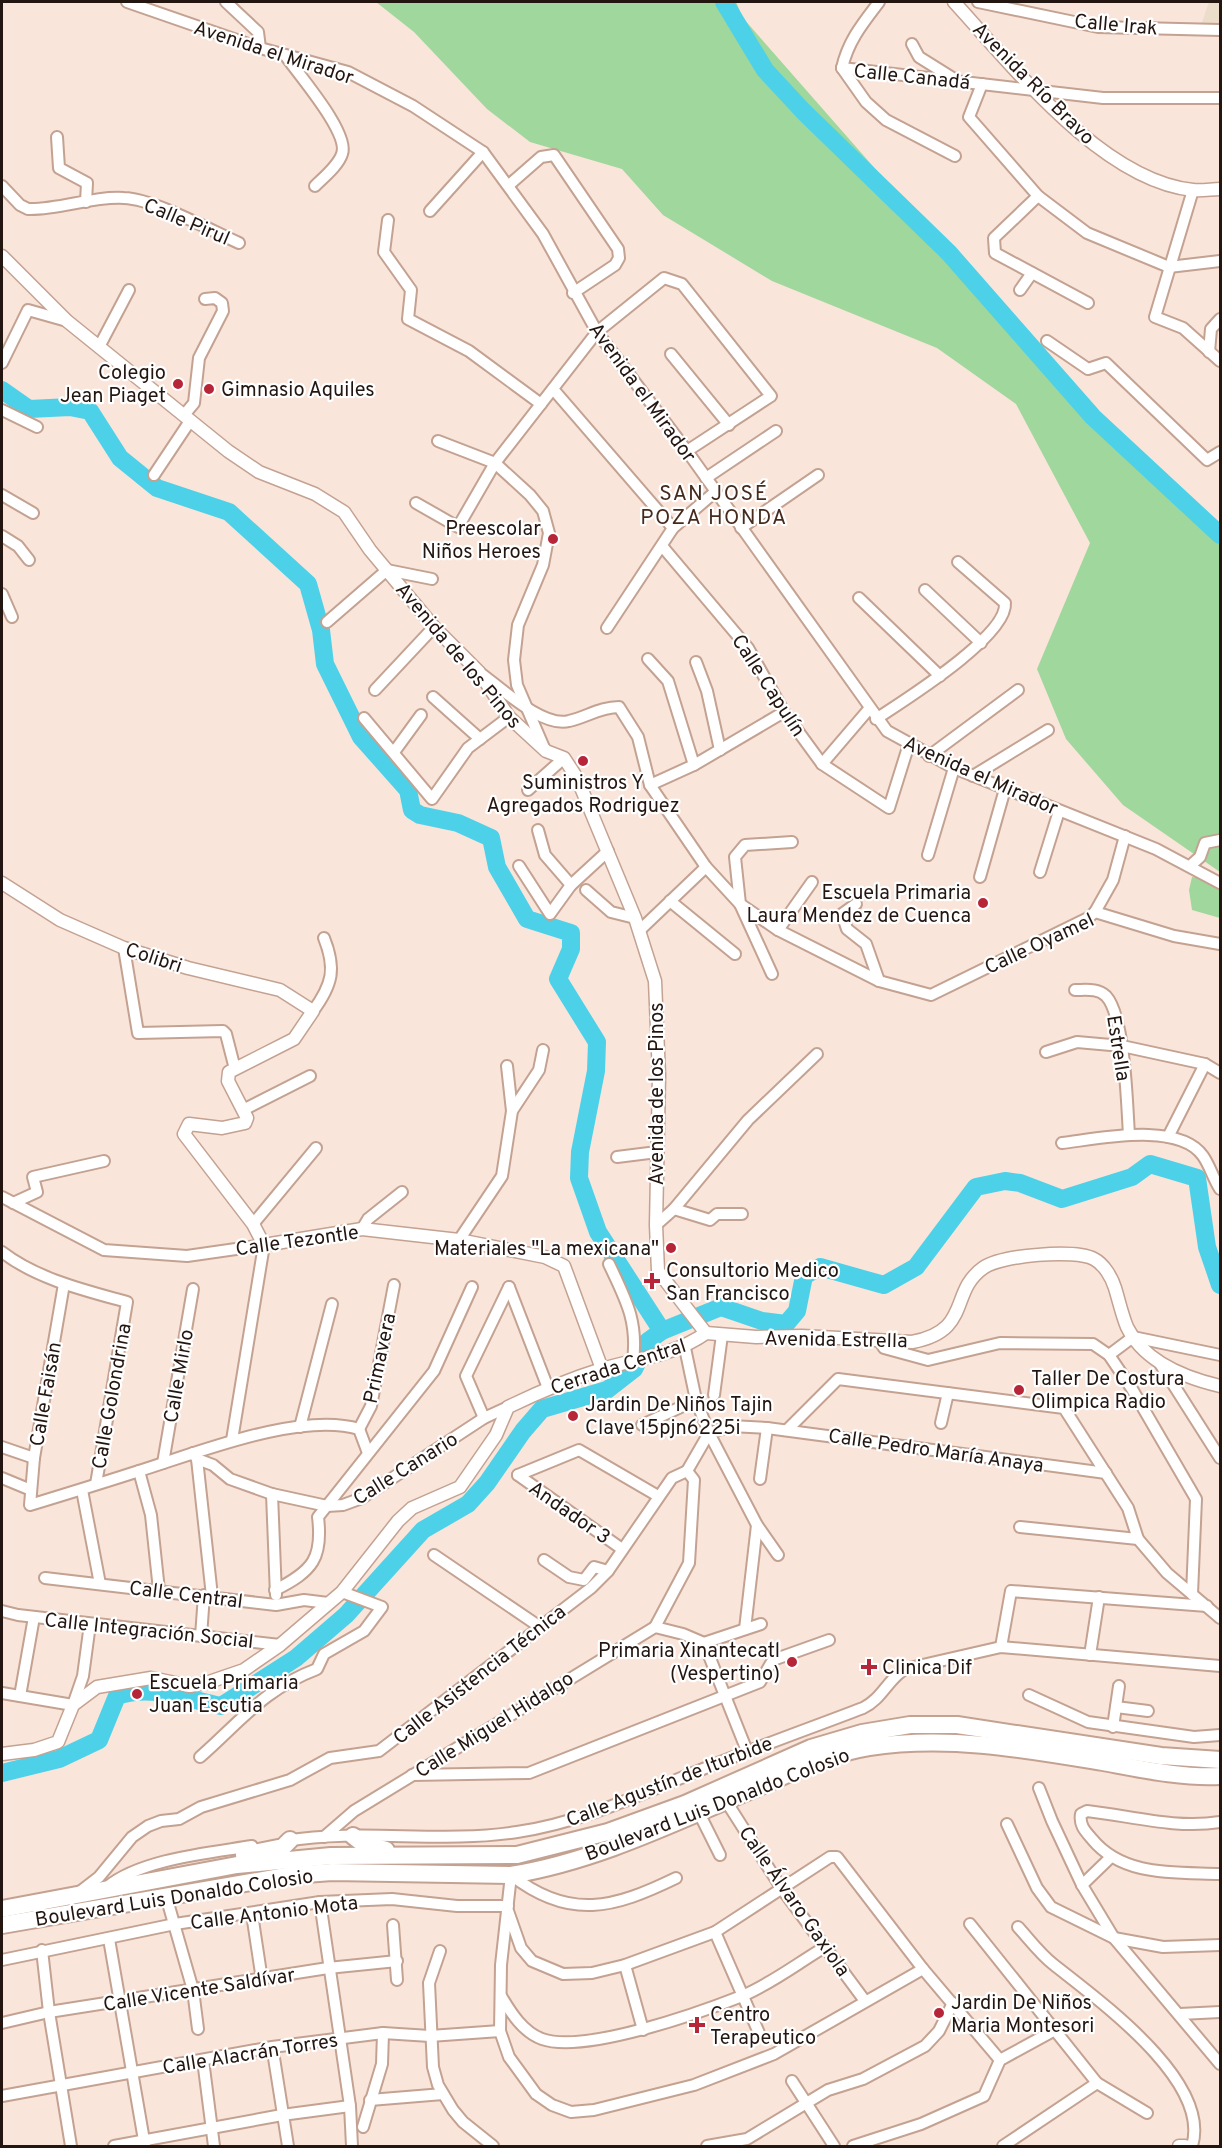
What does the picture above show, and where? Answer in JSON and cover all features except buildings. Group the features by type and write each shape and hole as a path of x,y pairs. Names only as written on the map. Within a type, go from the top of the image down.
{"highway":[{"name":"Boulevard Luis Donaldo Colosio","path":"2,1909 237,1865 284,1860 331,1856 517,1855 608,1832 685,1804 811,1748 862,1732 910,1725 957,1725 1161,1756 1221,1760"},
{"name":"Boulevard Luis Donaldo Colosio","path":"2,1925 260,1880 332,1872 511,1875 616,1848 814,1763 865,1748 910,1741 955,1741 1158,1772 1221,1776"},
{"path":"353,1836 375,1848 417,1856"},
{"path":"157,1881 173,1871 283,1847 290,1840"}],"street":[{"name":"Avenida el Mirador","path":"127,2 260,48 348,72 413,106 483,152 543,234 573,293 597,332 687,451 876,719 887,731 954,768 1125,836 1221,883"},
{"path":"226,2 258,32 260,48"},
{"path":"879,2 845,51 842,68 866,102 886,120 955,156"},
{"name":"Avenida Río Bravo","path":"954,2 1035,90 1068,122 1103,150 1162,182 1193,190 1221,189"},
{"name":"Calle Irak","path":"978,2 1098,27 1221,30"},
{"path":"912,44 919,57 961,84"},
{"path":"285,55 341,136 344,147 342,157 315,186"},
{"name":"Calle Canadá","path":"842,68 961,84 982,84 1103,98 1221,98"},
{"name":"Calle Canadá","path":"982,84 969,117 1038,196"},
{"path":"57,137 59,168 87,183 86,202"},
{"path":"430,211 483,152"},
{"path":"509,185 548,153 554,155 561,161 618,249 619,258 615,265 573,293"},
{"name":"Calle Pirul","path":"2,186 20,205 28,209 125,198 144,201 239,243"},
{"path":"1193,190 1155,317 1183,327 1221,362"},
{"path":"1088,303 995,254 994,238 1038,196 1087,232 1169,267 1221,261"},
{"path":"388,220 384,252 411,290 408,319 469,351 541,404"},
{"name":"Avenida de los Pinos","path":"2,256 67,321 187,418 259,472 315,494 344,512 387,570 434,627 479,672 509,717 546,751 564,758 577,778 608,851 640,930 656,981 658,1271 705,1333"},
{"path":"1020,290 1032,273"},
{"path":"416,503 458,527 495,463 597,332 664,278 682,284 771,396 687,451"},
{"path":"99,347 129,290"},
{"path":"154,475 194,403 200,358 223,311 222,303 216,298 205,299"},
{"path":"2,363 28,310 67,321"},
{"path":"1209,352 1211,329 1221,320"},
{"path":"1047,341 1088,369 1106,363 1207,460 1221,452"},
{"path":"671,354 729,425"},
{"path":"553,389 673,528"},
{"path":"2,410 37,427"},
{"path":"706,478 776,431"},
{"path":"438,441 495,463 530,495 543,511 549,533 543,565 518,625 514,660 517,685 546,751"},
{"path":"741,528 818,475"},
{"path":"607,628 673,528 715,492"},
{"path":"2,495 33,513"},
{"path":"2,536 18,546 28,560"},
{"name":"Calle Capulín","path":"662,546 748,648 784,712 822,764 889,808 909,744"},
{"path":"876,719 940,676 981,644 1004,612 1005,603 958,562"},
{"path":"327,622 387,570 432,579"},
{"path":"925,590 981,644"},
{"path":"2,594 12,618"},
{"path":"859,598 940,676"},
{"path":"375,690 434,627"},
{"path":"648,659 668,681 694,765"},
{"path":"696,662 707,691 720,750"},
{"path":"479,672 529,709 557,723 571,721 604,707 619,707 638,737 650,785 706,867 740,904 778,930 879,981"},
{"path":"929,756 1018,690"},
{"path":"433,697 480,739"},
{"path":"822,764 869,709"},
{"path":"650,785 694,765 784,712"},
{"path":"394,752 421,714"},
{"path":"364,718 432,799 468,748 509,717"},
{"path":"973,776 1048,730"},
{"path":"528,790 564,758"},
{"path":"928,855 954,768"},
{"path":"980,877 1005,789"},
{"path":"1040,872 1059,811"},
{"path":"538,830 545,855 571,885"},
{"path":"1095,912 1113,879 1125,836"},
{"path":"1190,866 1200,856 1205,843 1221,840"},
{"path":"772,974 740,904 735,857 745,845 792,842"},
{"path":"519,866 550,914 571,885 608,851"},
{"path":"640,930 706,867"},
{"path":"778,930 812,882"},
{"name":"Colibri","path":"2,883 60,920 124,948 188,968 280,990 314,1011"},
{"path":"586,890 611,912 635,918"},
{"path":"670,901 735,954"},
{"path":"856,904 842,914 847,929 866,944 879,981"},
{"name":"Calle Oyamel","path":"879,981 931,995 1095,912 1174,936 1221,944"},
{"path":"232,1440 264,1245 254,1224 184,1134 189,1124 222,1128 245,1123 248,1118 228,1081 230,1072 294,1039 314,1011 323,998 333,960 324,938"},
{"path":"124,948 138,1034 223,1031 226,1034 235,1068"},
{"name":"Estrella","path":"1075,990 1095,990 1105,995 1112,1004 1122,1046 1129,1135"},
{"path":"1046,1052 1077,1042 1122,1046 1205,1064 1221,1073"},
{"path":"512,1111 539,1070 543,1050"},
{"path":"656,1226 674,1209 748,1120 817,1054"},
{"path":"1168,1137 1205,1064"},
{"path":"459,1240 502,1176 512,1111 507,1066"},
{"path":"243,1110 310,1076"},
{"path":"1062,1143 1129,1135 1168,1137 1193,1146 1203,1156 1221,1189"},
{"path":"254,1224 316,1148"},
{"path":"617,1157 657,1152"},
{"path":"13,1203 37,1192 33,1177 104,1161"},
{"path":"362,1229 368,1219 402,1192"},
{"name":"Calle Tezontle","path":"2,1197 104,1250 187,1256 362,1229 459,1240 545,1257 564,1266 602,1369"},
{"path":"674,1209 710,1220 717,1214 742,1214"},
{"path":"2,1252 11,1259 64,1284"},
{"name":"Avenida Estrella","path":"705,1333 912,1342 927,1339 944,1330 956,1317 973,1277 993,1262 1073,1254 1095,1260 1104,1268 1114,1285 1132,1336 1157,1359 1181,1375 1221,1386"},
{"path":"609,1264 627,1302 636,1337 633,1361"},
{"name":"Calle Faisán","path":"64,1284 34,1458 30,1505 82,1490"},
{"name":"Calle Golondrina","path":"64,1284 127,1302 96,1484"},
{"name":"Primavera","path":"359,1429 371,1406 394,1285"},
{"path":"276,1590 318,1555 320,1546 318,1517 434,1371 472,1287"},
{"path":"484,1418 466,1376 508,1287 548,1388"},
{"name":"Calle Mirlo","path":"163,1463 193,1289"},
{"path":"300,1427 332,1305"},
{"name":"Cerrada Central","path":"508,1407 548,1388 602,1369 685,1348 705,1333"},
{"path":"714,1395 722,1335"},
{"path":"1109,1355 1132,1336 1221,1355"},
{"path":"879,1340 884,1348 928,1360 999,1343 1093,1344 1109,1355 1132,1389 1196,1499 1192,1594"},
{"path":"685,1348 696,1400 709,1433 757,1525 778,1555"},
{"path":"1157,1359 1221,1458"},
{"path":"787,1430 838,1379 1064,1408 1128,1508 1138,1539 1167,1573 1221,1618"},
{"path":"941,1423 948,1393"},
{"path":"642,1425 696,1400"},
{"path":"2,1693 73,1705 97,1687 116,1682 151,1678 190,1686 244,1670 280,1645 328,1603 347,1595 398,1521 412,1508 460,1487 490,1445 508,1407"},
{"name":"Calle Canario","path":"195,1456 213,1465 230,1479 272,1494 327,1506 343,1505 362,1498 484,1418 508,1407"},
{"path":"100,1584 82,1490 163,1463 195,1456 232,1440 300,1427 340,1423 359,1429 366,1440 368,1453"},
{"name":"Calle Pedro María Anaya","path":"709,1433 731,1426 787,1430 1106,1473"},
{"path":"760,1479 767,1428"},
{"path":"709,1433 687,1471 694,1480 689,1563 655,1627 683,1634 704,1643 761,1624"},
{"path":"2,1447 34,1458"},
{"name":"Andador 3","path":"622,1549 518,1475 579,1450 658,1496"},
{"path":"195,1456 208,1596 201,1636"},
{"path":"139,1471 151,1515 159,1590"},
{"name":"Calle Asistencia Técnica","path":"75,1896 99,1877 132,1837 148,1826 161,1821 179,1819 201,1807 290,1780 330,1758 379,1751 591,1588 608,1571 672,1478 687,1471"},
{"path":"2,1478 31,1490"},
{"path":"272,1494 276,1605"},
{"path":"745,1629 757,1525"},
{"path":"1020,1527 1138,1539"},
{"path":"434,1555 540,1627"},
{"path":"544,1560 569,1576 584,1580 594,1567 608,1571"},
{"name":"Calle Central","path":"45,1578 276,1605 304,1600 328,1603"},
{"path":"1001,1647 1011,1591 1207,1606"},
{"path":"200,1757 231,1730 247,1710 260,1704 289,1680 317,1669 324,1654 364,1631 381,1607 347,1595"},
{"path":"1090,1655 1099,1597"},
{"name":"Calle Integración Social","path":"2,1611 90,1624 280,1645"},
{"path":"20,1696 34,1617"},
{"path":"2,1754 34,1750 58,1742 83,1676 90,1624"},
{"name":"Calle Miguel Hidalgo","path":"324,1837 354,1811 655,1627"},
{"path":"412,1775 529,1773 760,1682 773,1660 829,1640"},
{"path":"704,1643 747,1751"},
{"name":"Calle Agustín de Iturbide","path":"103,1891 121,1876 160,1864 290,1840 353,1836 458,1838 518,1832 586,1817 747,1751 870,1705 895,1675 905,1669 1001,1647 1221,1666"},
{"path":"1113,1726 1119,1686"},
{"path":"1029,1695 1088,1722 1194,1737 1221,1735"},
{"path":"1116,1707 1148,1711"},
{"path":"779,1740 787,1758"},
{"path":"1040,1788 1052,1821 1082,1885 1114,1938 1125,1954 1180,2013 1221,2064"},
{"name":"Calle Álvaro Gaxiola","path":"726,1801 782,1889 865,2001"},
{"path":"1221,1822 1203,1824 1145,1821 1087,1810 1081,1814 1082,1827 1111,1857 1148,1870 1221,1874"},
{"path":"699,1813 720,1855"},
{"path":"1007,1824 1037,1888 1051,1907 1114,1938 1163,1947 1221,1945"},
{"path":"508,1909 521,1948 532,1961 545,1969 563,1974 592,1973 625,1965 715,1932 830,1857 840,1859 923,1969 1000,2060"},
{"path":"1082,1885 1111,1857"},
{"path":"511,1875 501,1965 500,2031 509,2057 536,2094 552,2105 571,2112 594,2110 694,2085 774,2054 923,1969"},
{"path":"511,1875 532,1891 547,1898 589,1907 642,1894 676,1878"},
{"path":"166,1896 193,1990 198,2028"},
{"name":"Calle Antonio Mota","path":"2,1960 175,1924 320,1902 392,1899 508,1909"},
{"path":"320,1902 338,2039 350,2106 352,2146"},
{"path":"252,1914 262,1980"},
{"path":"970,1924 1053,2031 1097,2083 1147,2113"},
{"path":"393,1925 397,1980"},
{"path":"1018,1928 1052,1963 1087,1989 1156,2053 1180,2090 1194,2118 1196,2130 1192,2146"},
{"path":"715,1932 759,2033"},
{"path":"110,1939 145,2144"},
{"path":"501,1996 522,2025 540,2038 565,2044 643,2030 744,1995 825,1947"},
{"path":"42,1950 49,2012 71,2146"},
{"path":"440,1951 429,1983 433,2067 443,2094 463,2122 493,2146"},
{"name":"Calle Vicente Saldívar","path":"2,2024 49,2012 328,1968 397,1961"},
{"path":"625,1965 643,2030"},
{"path":"706,2146 747,2139 828,2090 863,2079 925,2046 939,2031 953,2002"},
{"path":"1180,2013 1221,2012"},
{"name":"Calle Alacrán Torres","path":"2,2096 203,2060 383,2033 430,2036 500,2031"},
{"path":"853,2146 921,2124 984,2096 1000,2060 1053,2031"},
{"path":"363,2127 382,2064 383,2033"},
{"path":"274,2058 288,2146"},
{"path":"203,2060 214,2146"},
{"path":"792,2081 834,2146"},
{"path":"1003,2146 1097,2083"},
{"path":"370,2100 443,2094"},
{"path":"114,2146 145,2144 282,2115 350,2106"}],"shaded area":[{"path":"1209,2 1220,2 1220,24 1201,25"}],"green space":[{"path":"376,2 736,2 743,18 1093,417 1220,535 1220,872 1123,805 1066,739 1037,669 1090,543 1016,404 937,348 772,281 663,215 622,169 530,142 487,109 414,32"},
{"path":"1192,877 1206,879 1220,891 1220,918 1192,910 1189,890"}],"waterway":[{"path":"724,2 765,70 803,111 949,253 1093,417 1220,535"},
{"path":"2,390 29,409 70,407 90,411 120,458 157,488 229,512 308,584 321,630 325,664 361,737 408,790 412,810 420,815 458,823 491,838 497,867 527,919 571,933 571,949 558,979 597,1042 596,1071 580,1152 579,1178 598,1232 662,1331"},
{"path":"2,1773 59,1759 99,1740 117,1696 156,1692 221,1706 296,1658 346,1615 423,1530 468,1504 487,1483 523,1431 542,1409 607,1390 634,1369 648,1341 662,1331 721,1307 762,1321 786,1324 797,1311 804,1276 820,1267 884,1285 916,1267 976,1187 1005,1181 1020,1183 1062,1199 1132,1177 1150,1164 1197,1178 1207,1247 1220,1285"}],"place":[{"name":"Colegio Jean Piaget","path":"178,384"},
{"name":"Gimnasio Aquiles","path":"209,389"},
{"name":"Preescolar Niños Heroes","path":"553,539"},
{"name":"Suministros Y Agregados Rodriguez","path":"583,761"},
{"name":"Escuela Primaria Laura Mendez de Cuenca","path":"983,903"},
{"name":"Materiales \"La mexicana\"","path":"671,1248"},
{"name":"Consultorio Medico San Francisco","path":"652,1281"},
{"name":"Taller De Costura Olimpica Radio","path":"1019,1390"},
{"name":"Jardin De Niños Tajin Clave 15pjn6225i","path":"573,1416"},
{"name":"Primaria Xinantecatl (Vespertino)","path":"792,1662"},
{"name":"Clinica Dif","path":"869,1667"},
{"name":"Escuela Primaria Juan Escutia","path":"137,1694"},
{"name":"Jardin De Niños Maria Montesori","path":"939,2013"},
{"name":"Centro Terapeutico","path":"697,2025"}],"district":[{"name":"SAN JOSÉ POZA HONDA","path":"714,505"}]}
